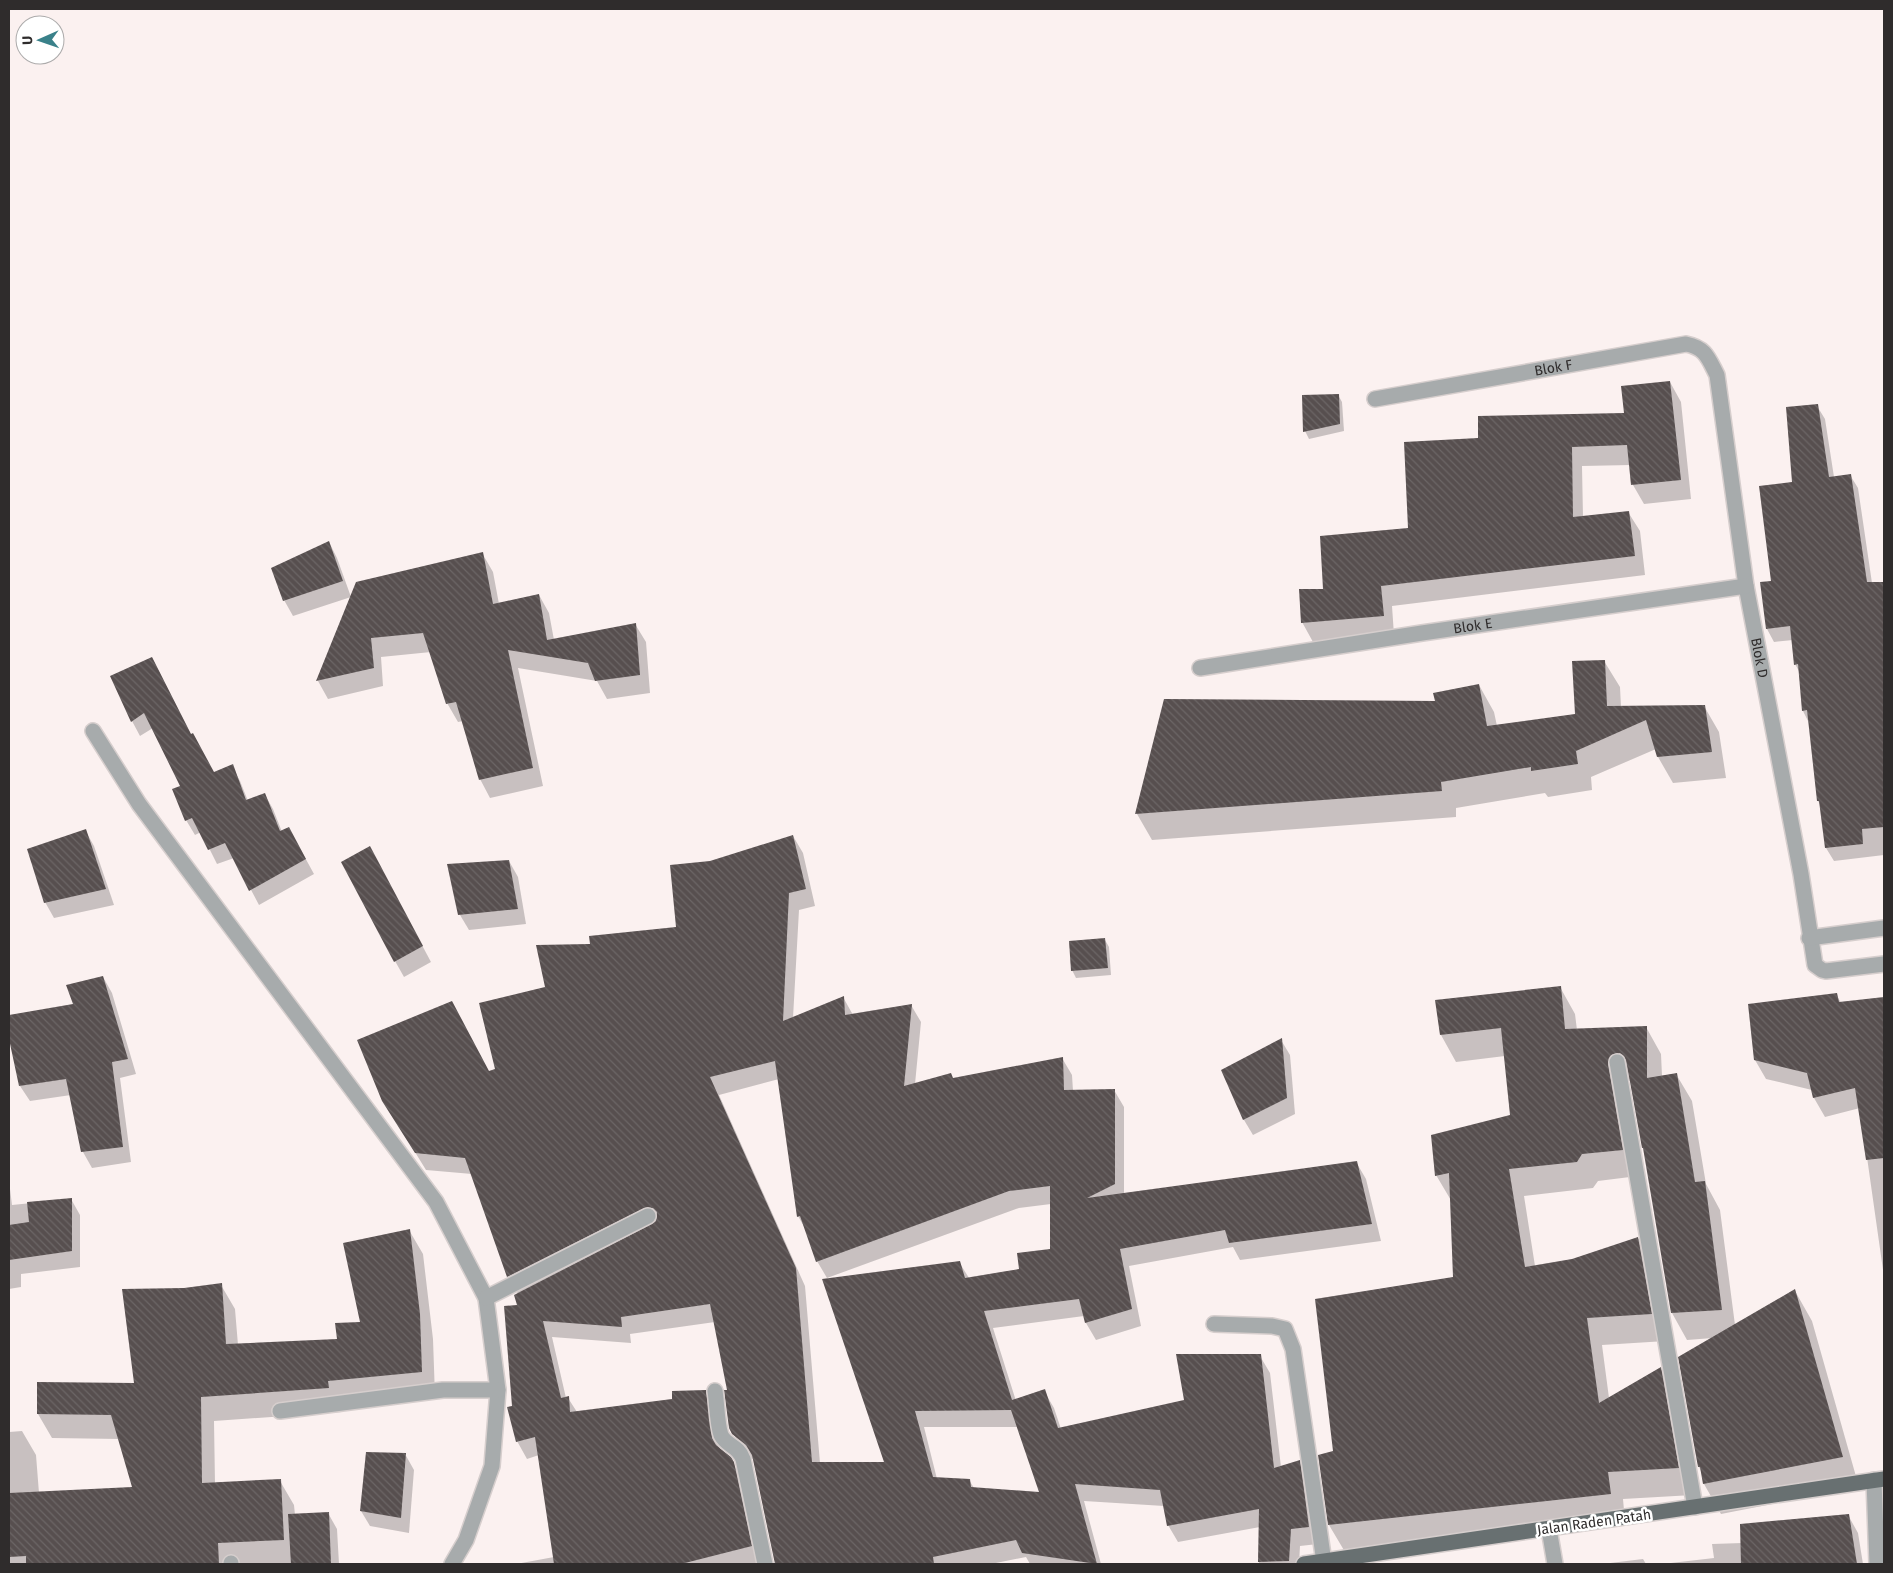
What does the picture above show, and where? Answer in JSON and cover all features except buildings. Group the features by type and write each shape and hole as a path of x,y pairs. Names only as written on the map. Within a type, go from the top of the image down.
{"main road":[{"name":"Jalan Raden Patah","path":"1304,1564 1879,1479"}],"street":[{"name":"Blok F","path":"1375,399 1686,344 1698,346 1708,357 1717,375"},
{"name":"Blok D","path":"1717,375 1746,586 1801,874 1809,938 1815,965 1822,970 1884,964"},
{"name":"Blok E","path":"1200,668 1432,631 1746,586"},
{"path":"93,730 138,804 436,1202 486,1298 492,1466 466,1540 452,1564"},
{"path":"1809,938 1884,928"},
{"path":"1617,1062 1695,1507"},
{"path":"486,1298 648,1216"},
{"path":"1214,1324 1272,1326 1285,1329 1293,1349 1324,1562"},
{"path":"280,1411 443,1390 490,1390"},
{"path":"715,1391 722,1435 726,1442 740,1452 743,1459 765,1564"},
{"path":"1877,1564 1879,1479"},
{"path":"1549,1529 1555,1564"}]}
